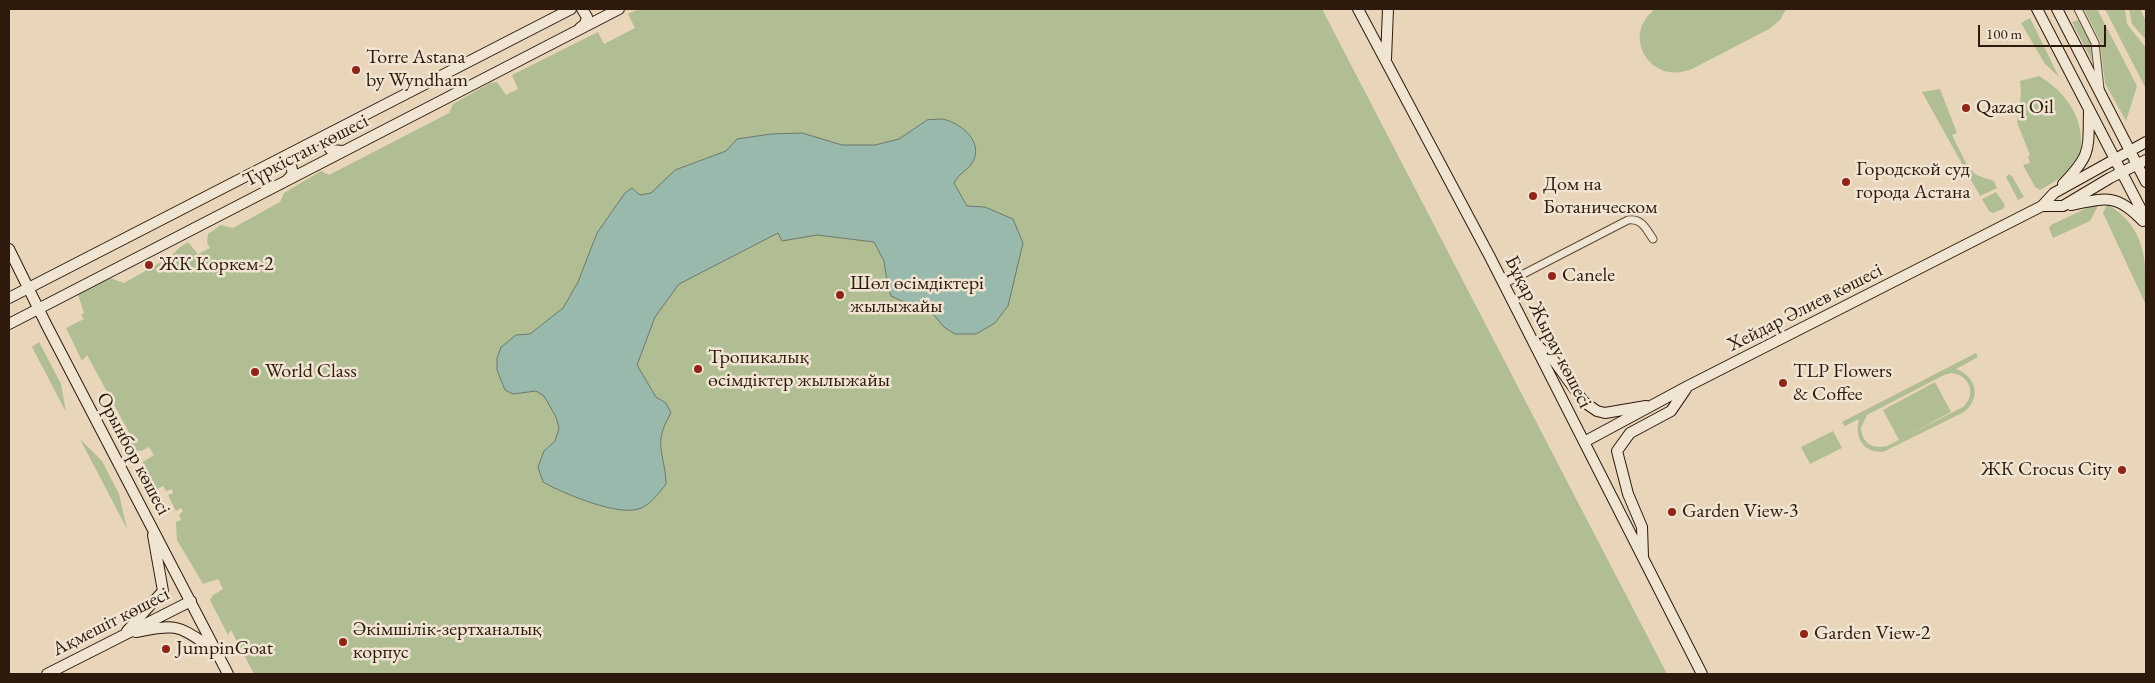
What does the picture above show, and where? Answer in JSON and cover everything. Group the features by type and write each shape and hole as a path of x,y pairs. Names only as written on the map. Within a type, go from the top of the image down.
{"street":[{"path":"577,30 585,24 587,17 582,9"},
{"name":"Түркістан көшесі","path":"9,324 619,9"},
{"name":"Бұқар Жырау көшесі","path":"1358,9 1504,284 1702,674"},
{"path":"1386,59 1388,9"},
{"path":"2037,9 2146,219"},
{"path":"2057,9 2130,151 2142,162 2146,182"},
{"path":"2078,9 2095,43 2101,94"},
{"name":"Түркістан көшесі","path":"9,298 567,10"},
{"path":"2054,193 2084,158 2089,144 2089,109"},
{"path":"332,132 326,139 327,145 331,150 343,151"},
{"name":"Хейдар Әлиев көшесі","path":"1584,442 1688,386 2042,206 2054,193 2114,158 2146,142"},
{"path":"273,162 284,161 290,164 293,168 292,175 287,180"},
{"name":"Хейдар Әлиев көшесі","path":"2042,206 2063,206 2142,162"},
{"path":"2063,206 2106,198 2126,205 2146,224"},
{"path":"1504,284 1628,220 1634,219 1642,223 1653,239"},
{"name":"Орынбор көшесі","path":"9,249 228,674"},
{"path":"1534,342 1552,358 1584,402 1597,411 1605,413 1653,406"},
{"path":"1643,558 1642,527 1628,494 1617,451 1630,433 1671,411 1688,386"},
{"path":"123,635 163,591 152,527"},
{"name":"Ақмешіт көшесі","path":"47,674 191,601"},
{"path":"123,635 166,626 175,627 215,650"}],"shaded area":[{"path":"639,9 1322,9 1667,674 254,674 231,630 228,635 210,600 213,595 223,589 218,579 203,584 177,540 176,522 181,520 179,515 183,511 181,508 176,511 168,495 173,493 172,489 166,491 163,486 154,491 143,471 143,462 154,455 149,447 141,451 132,450 127,444 131,436 87,355 82,361 66,328 84,319 81,315 84,313 78,294 110,278 124,283 170,257 188,242 198,254 210,248 207,242 208,234 221,225 233,228 280,202 284,193 321,171 329,175 449,113 453,104 490,83 497,82 506,95 518,89 512,75 598,32 604,44 635,28 628,14"},
{"path":"1655,9 1786,9 1780,20 1769,29 1692,69 1677,72 1664,71 1653,65 1645,56 1640,32 1645,20"},
{"path":"2084,9 2097,9 2137,86 2126,121 2105,83 2100,41"},
{"path":"2105,9 2125,9 2127,24 2146,48 2146,89"},
{"path":"2129,9 2140,9 2146,21 2146,40 2132,24"},
{"path":"2030,18 2059,77 2045,64 2021,23"},
{"path":"2078,20 2090,42 2092,61 2072,22"},
{"path":"2039,76 2056,88 2069,104 2078,122 2081,143 2080,156 2075,164 2062,177 2040,190 2035,187 2023,165 2030,163 2028,156 2030,155 2017,122 2021,94 2020,81"},
{"path":"1940,89 1957,133 1952,135 1968,167 1976,175 1994,181 1997,188 1980,196 1922,92"},
{"path":"942,119 957,124 973,141 975,155 972,163 954,183 967,206 985,207 1013,219 1023,243 1008,306 995,323 976,334 955,334 944,327 933,314 919,305 891,296 884,261 874,242 817,235 782,241 778,233 679,284 655,317 637,365 656,397 666,403 671,413 665,424 661,441 666,484 655,498 641,508 620,510 577,498 543,482 538,467 544,451 555,441 559,428 556,417 544,396 536,391 513,394 505,390 497,370 497,358 501,347 516,335 530,334 563,308 578,282 597,233 625,193 632,188 640,195 651,193 675,170 726,151 737,139 771,134 802,133 842,145 875,145 899,139 927,120"},
{"path":"2009,174 2024,197 2018,200 2006,177"},
{"path":"1996,192 2005,205 2003,209 1993,213 1989,211 1982,199"},
{"path":"2099,204 2090,221 2053,238 2049,228 2051,225"},
{"path":"2107,204 2130,224 2142,248 2146,275 2146,305 2103,213"},
{"path":"39,342 61,384 66,412 32,347"},
{"path":"1976,353 1978,357 1956,369 1968,377 1974,388 1973,400 1964,412 1883,452 1870,450 1862,443 1858,432 1859,419 1845,426 1842,422","holes":["1951,373 1967,381 1970,391 1970,396 1963,407 1887,446 1877,447 1866,441 1861,428 1867,415 1944,375"]},
{"path":"1935,382 1951,412 1899,440 1883,410"},
{"path":"1833,431 1842,448 1810,464 1801,447"},
{"path":"80,439 102,461 119,494 127,529"}],"place":[{"name":"Torre Astana by Wyndham","path":"356,70"},
{"name":"Qazaq Oil","path":"1966,108"},
{"name":"Городской суд города Астана","path":"1846,182"},
{"name":"Дом на Ботаническом","path":"1533,196"},
{"name":"ЖК Коркем-2","path":"149,265"},
{"name":"Canele","path":"1552,276"},
{"name":"Шөл өсімдіктері жылыжайы","path":"840,295"},
{"name":"Тропикалық өсімдіктер жылыжайы","path":"698,369"},
{"name":"World Class","path":"255,372"},
{"name":"TLP Flowers & Coffee","path":"1783,383"},
{"name":"ЖК Crocus City","path":"2122,470"},
{"name":"Garden View-3","path":"1672,512"},
{"name":"Garden View-2","path":"1804,634"},
{"name":"Әкімшілік-зертханалық корпус","path":"343,642"},
{"name":"JumpinGoat","path":"166,649"}]}
